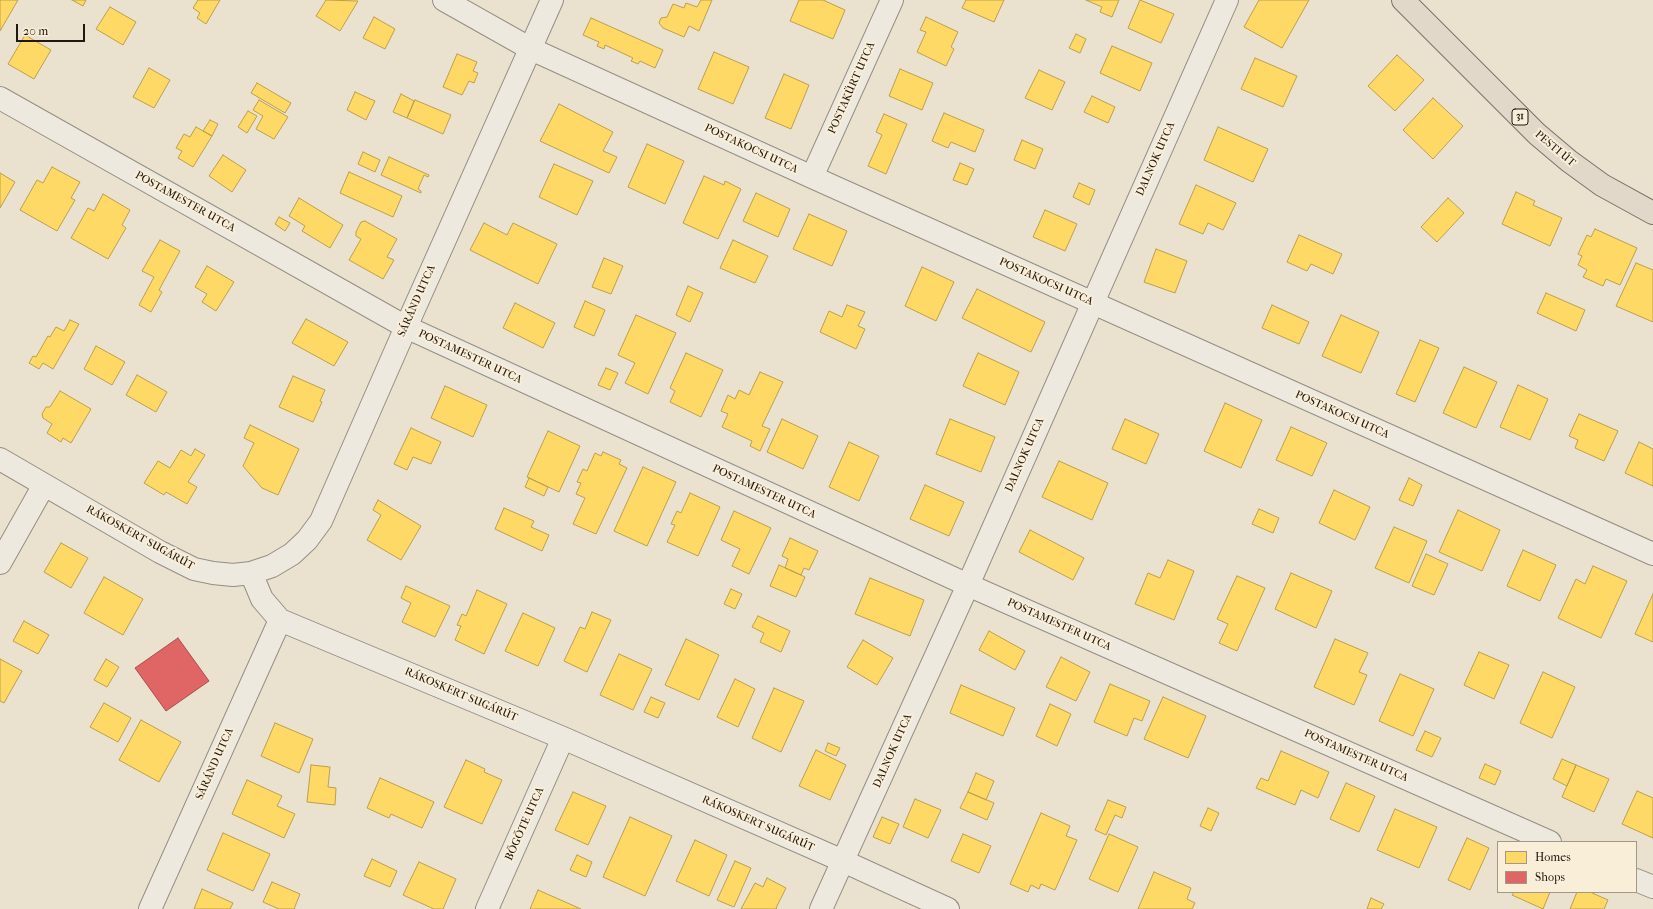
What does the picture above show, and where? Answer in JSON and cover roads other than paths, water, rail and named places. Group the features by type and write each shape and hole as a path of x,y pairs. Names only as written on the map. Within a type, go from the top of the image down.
{"main road":[{"name":"PESTI ÚT","path":"1403,0 1537,134 1569,161 1602,185 1653,213"}],"street":[{"name":"POSTAKOCSI UTCA","path":"444,0 531,49 812,177 1653,554"},
{"name":"SÁRÁND UTCA","path":"251,573 272,566 292,554 307,540 321,522 552,0"},
{"name":"POSTAKÜRT UTCA","path":"812,177 892,0"},
{"name":"DALNOK UTCA","path":"821,909 968,585 1227,0"},
{"name":"POSTAMESTER UTCA","path":"0,98 406,327 968,585 1548,841"},
{"name":"RÁKOSKERT SUGÁRÚT","path":"0,459 160,552 194,569 233,575 251,573 262,599 280,620 563,738 843,860 948,909"},
{"path":"0,563 44,485"},
{"name":"SÁRÁND UTCA","path":"150,909 280,620"},
{"name":"BÖGÖTE UTCA","path":"487,909 563,738"},
{"path":"1637,880 1653,887"}]}
